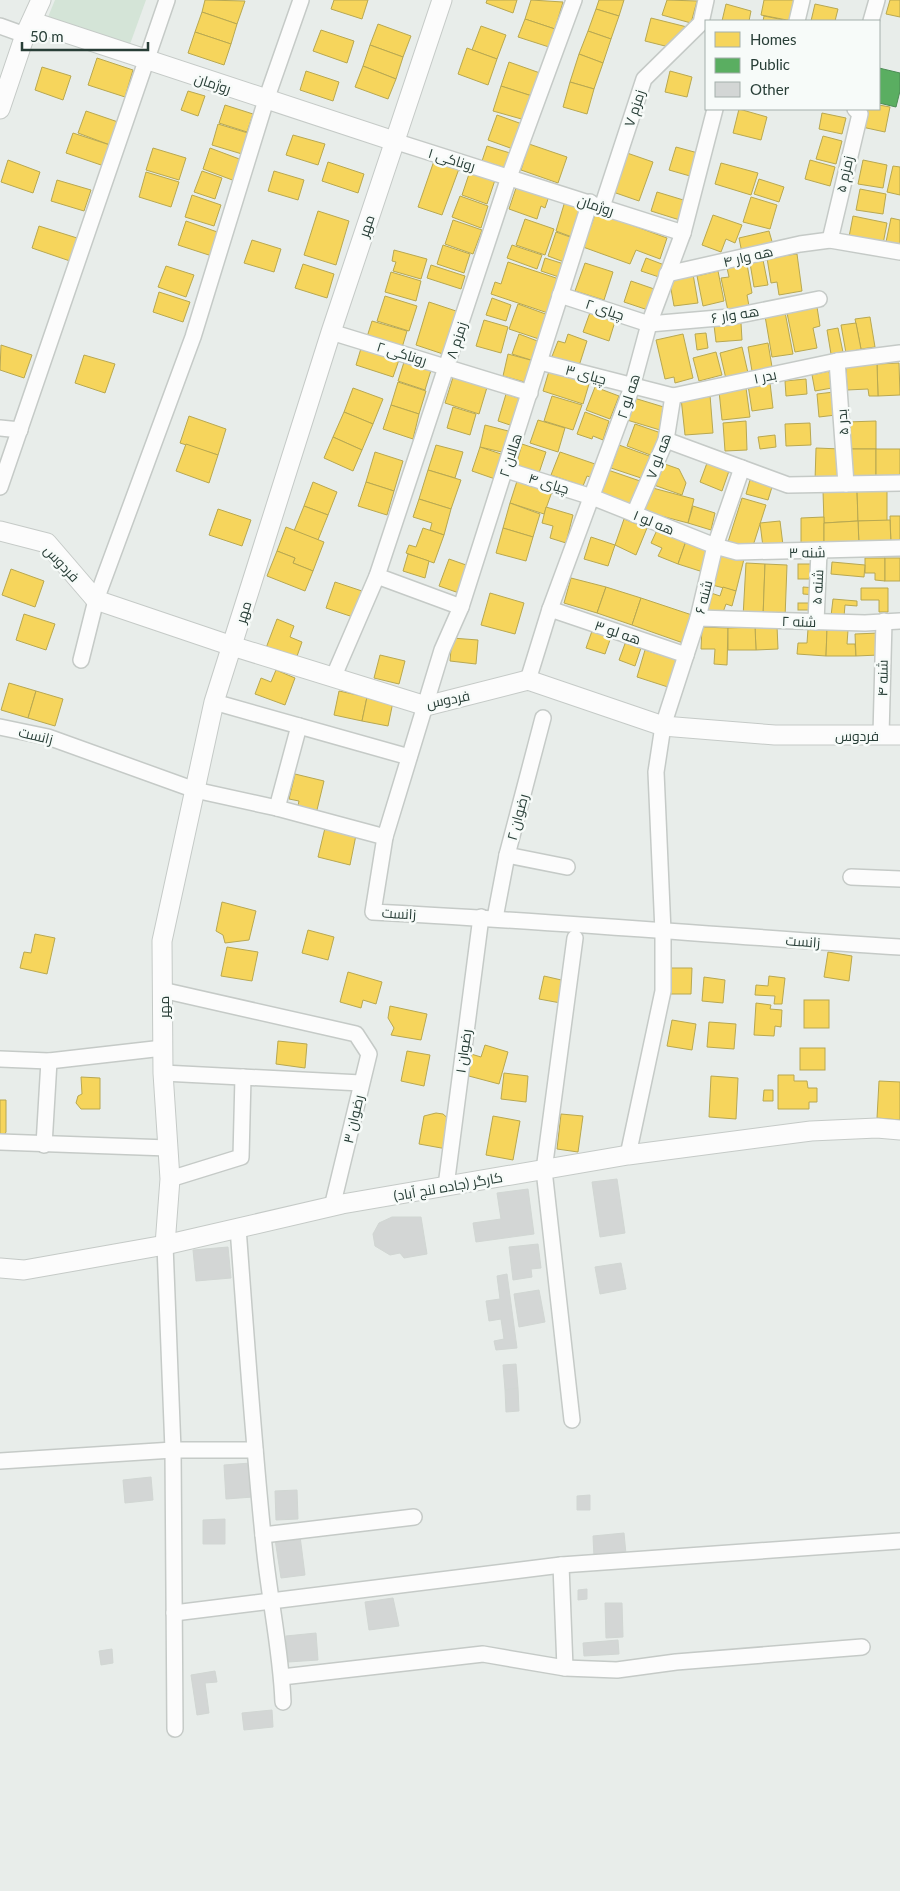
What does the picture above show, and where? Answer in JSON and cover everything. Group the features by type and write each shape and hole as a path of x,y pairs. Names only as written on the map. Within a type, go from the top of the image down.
{"street":[{"path":"0,109 41,0"},
{"path":"0,487 168,0"},
{"path":"81,660 96,600 192,337 266,100 301,0"},
{"name":"مهر","path":"165,1245 170,1179 163,1073 162,942 214,702 331,332 442,0"},
{"name":"زمزم ۸","path":"333,678 377,576 448,367 509,177 574,0"},
{"name":"زمزم ۷","path":"596,205 644,79 700,23 706,0"},
{"path":"797,20 802,0"},
{"path":"872,20 877,0"},
{"path":"0,26 29,28"},
{"name":"روژمان","path":"29,28 146,61 394,141"},
{"name":"هه لو ۲","path":"528,680 550,609 632,387 649,324 683,233 715,110"},
{"name":"زمزم ۵","path":"830,240 860,114 856,110"},
{"name":"روناکی ۱","path":"394,141 509,177"},
{"name":"روژمان","path":"509,177 683,233"},
{"name":"هالان ۲","path":"426,706 442,650 461,607 506,470 560,295 596,205"},
{"name":"هه وار ۴","path":"667,274 800,244 830,240 900,252"},
{"name":"چیای ۲","path":"560,295 649,324"},
{"name":"هه وار ۶","path":"649,324 730,317 819,299"},
{"name":"روناکی ۲","path":"331,332 530,393"},
{"name":"بدر ۱","path":"632,387 673,396 837,361 900,353"},
{"name":"بدر ۵","path":"837,361 846,484"},
{"name":"چیای ۳","path":"540,362 632,387"},
{"name":"هه لو ۷","path":"634,514 666,440 673,396"},
{"path":"0,428 20,430"},
{"path":"666,440 788,485 900,483"},
{"name":"شنه ۶","path":"663,726 698,618 715,546 742,468"},
{"name":"چیای ۴","path":"506,470 592,497"},
{"name":"هه لو ۱","path":"592,497 715,546"},
{"name":"فردوس","path":"0,531 47,543 96,600 232,646 426,706 528,680 663,726 775,735 900,735"},
{"name":"شنه ۳","path":"715,546 737,552 819,552 900,548"},
{"name":"شنه ۵","path":"816,622 819,552"},
{"path":"377,576 461,607"},
{"name":"هه لو ۳","path":"550,609 686,656"},
{"name":"شنه ۲","path":"698,618 816,622 900,621"},
{"name":"شنه ۴","path":"881,735 884,622"},
{"path":"214,702 409,757"},
{"path":"385,838 426,706"},
{"name":"رضوان ۲","path":"488,918 507,855 543,718"},
{"path":"277,808 299,726"},
{"path":"628,1155 663,992 663,932 656,772 663,726"},
{"name":"زانست","path":"0,727 48,737 195,790 277,808 385,838 374,912 488,918 663,932 900,947"},
{"path":"507,855 567,868"},
{"path":"851,877 900,879"},
{"name":"رضوان ۱","path":"446,1186 488,918"},
{"path":"572,1420 544,1170 575,938"},
{"name":"رضوان ۳","path":"162,990 356,1034 369,1054 332,1207"},
{"path":"0,1059 49,1062 163,1048"},
{"path":"44,1144 49,1062"},
{"path":"163,1073 361,1083"},
{"path":"170,1179 241,1157 243,1077"},
{"name":"کارگر (جاده لنج آباد)","path":"0,1268 24,1270 165,1245 332,1207 628,1155 811,1131 900,1130"},
{"path":"0,1142 168,1148"},
{"path":"238,1228 263,1535 270,1602 282,1678 283,1702"},
{"path":"165,1245 173,1450 175,1729"},
{"path":"0,1461 173,1450 255,1450"},
{"path":"263,1535 414,1517"},
{"path":"174,1613 561,1565 900,1541"},
{"path":"561,1565 564,1668"},
{"path":"282,1678 483,1654 564,1668 617,1670 676,1662 862,1647"}],"green space":[{"path":"55,0 146,0 129,47 48,17"}],"building: Homes":[{"path":"205,0 245,1 237,24 202,12"},
{"path":"334,0 368,0 362,19 331,9"},
{"path":"487,0 517,0 513,13 486,3"},
{"path":"531,0 563,2 555,29 525,19"},
{"path":"599,0 624,0 619,16 596,9"},
{"path":"667,0 697,1 691,23 662,15"},
{"path":"764,0 796,0 792,20 761,15"},
{"path":"890,0 900,0 900,17 886,14"},
{"path":"726,4 751,11 749,20 722,20"},
{"path":"815,4 838,9 835,20 811,20"},
{"path":"596,9 619,16 611,39 588,31"},
{"path":"202,12 237,24 231,44 195,32"},
{"path":"764,16 784,20 763,20"},
{"path":"651,18 687,27 681,50 645,41"},
{"path":"525,19 555,29 549,47 518,37"},
{"path":"378,24 411,36 403,57 370,45"},
{"path":"481,26 506,35 497,59 472,50"},
{"path":"321,30 354,41 347,63 313,51"},
{"path":"588,31 611,39 603,63 579,54"},
{"path":"195,32 231,44 224,65 188,53"},
{"path":"370,45 403,57 396,79 363,66"},
{"path":"467,48 497,59 488,85 458,74"},
{"path":"579,54 603,63 594,89 570,82"},
{"path":"97,58 133,70 125,97 88,85"},
{"path":"509,62 540,73 532,96 501,86"},
{"path":"363,66 396,79 388,99 355,87"},
{"path":"42,67 71,76 63,100 35,90"},
{"path":"306,71 339,82 333,101 300,90"},
{"path":"670,71 692,77 687,97 665,92"},
{"path":"570,82 594,89 587,114 563,107"},
{"path":"501,86 532,96 525,120 493,111"},
{"path":"188,91 205,96 198,116 181,110"},
{"path":"225,105 253,114 247,132 219,123"},
{"path":"880,105 890,107 885,132 862,127 865,110 880,110"},
{"path":"739,110 767,117 761,140 733,133"},
{"path":"86,111 118,122 110,145 78,133"},
{"path":"822,113 846,118 842,134 819,129"},
{"path":"497,115 522,124 513,149 488,140"},
{"path":"218,124 248,133 242,154 212,145"},
{"path":"73,133 110,145 104,166 66,153"},
{"path":"293,135 325,144 318,165 286,155"},
{"path":"823,136 842,141 836,164 816,159"},
{"path":"529,144 567,157 558,183 521,170"},
{"path":"487,146 510,153 506,168 482,161"},
{"path":"676,147 698,153 690,176 669,170"},
{"path":"153,148 186,158 179,180 146,170"},
{"path":"210,148 242,160 235,181 203,169"},
{"path":"627,153 653,162 639,201 613,192"},
{"path":"435,158 460,166 442,215 418,207"},
{"path":"8,160 40,172 33,193 1,182"},
{"path":"810,160 835,167 830,186 805,179"},
{"path":"863,160 887,165 883,188 858,184"},
{"path":"328,162 364,174 358,193 322,181"},
{"path":"721,163 758,173 751,195 715,184"},
{"path":"893,166 900,167 900,195 887,192"},
{"path":"202,171 222,178 215,199 194,192"},
{"path":"274,171 304,180 298,200 268,191"},
{"path":"470,171 495,180 487,204 462,195"},
{"path":"146,172 179,182 171,207 139,197"},
{"path":"759,179 784,187 779,202 754,194"},
{"path":"57,180 91,190 84,211 51,201"},
{"path":"518,182 550,193 545,208 541,206 537,219 509,209"},
{"path":"860,189 886,194 883,214 856,210"},
{"path":"657,192 690,202 683,221 651,211"},
{"path":"192,195 221,205 214,226 185,217"},
{"path":"460,196 488,206 481,228 452,217"},
{"path":"751,197 777,205 770,229 743,222"},
{"path":"565,201 582,207 572,237 556,231"},
{"path":"318,211 349,221 336,265 304,255"},
{"path":"596,212 667,238 660,259 636,250 630,264 583,247"},
{"path":"713,215 742,225 735,243 726,239 721,252 702,245"},
{"path":"853,216 887,223 883,244 849,237"},
{"path":"891,218 900,220 900,245 886,242"},
{"path":"525,219 554,229 545,255 516,245"},
{"path":"453,220 482,230 473,254 445,244"},
{"path":"186,221 223,234 215,257 178,245"},
{"path":"39,226 77,238 70,261 32,248"},
{"path":"769,231 773,245 742,253 739,238"},
{"path":"556,232 573,238 564,262 548,256"},
{"path":"252,240 281,249 274,272 244,263"},
{"path":"443,245 470,254 464,273 437,264"},
{"path":"512,245 542,255 537,269 507,258"},
{"path":"394,250 427,259 421,279 393,271 396,262 392,261"},
{"path":"797,254 802,291 779,295 777,282 771,283 767,258"},
{"path":"545,258 564,264 559,277 541,271"},
{"path":"646,258 667,266 662,278 641,271"},
{"path":"763,260 768,285 754,287 750,263"},
{"path":"508,262 559,279 548,313 491,294 495,282 501,284"},
{"path":"585,263 613,272 604,300 575,291"},
{"path":"303,264 334,274 327,298 295,288"},
{"path":"747,264 752,293 747,295 749,306 728,311 721,278 729,277 727,268"},
{"path":"431,265 465,276 461,289 427,278"},
{"path":"166,266 194,275 186,297 158,287"},
{"path":"718,271 724,301 703,306 697,276"},
{"path":"391,272 421,281 416,301 385,292"},
{"path":"693,274 698,303 674,306 669,278"},
{"path":"631,281 657,290 651,311 624,302"},
{"path":"159,292 190,302 183,322 153,312"},
{"path":"385,296 417,306 409,331 377,321"},
{"path":"492,298 511,305 506,321 486,315"},
{"path":"429,302 459,312 446,355 416,345"},
{"path":"518,304 551,316 542,340 509,329"},
{"path":"592,307 617,315 609,341 583,332"},
{"path":"817,307 820,326 813,328 817,348 795,352 787,313"},
{"path":"785,312 793,354 772,357 765,316"},
{"path":"870,317 875,347 861,349 855,319"},
{"path":"484,320 508,327 501,353 476,346"},
{"path":"372,321 407,331 401,351 366,340"},
{"path":"741,323 742,340 716,342 714,325"},
{"path":"856,323 861,349 846,353 841,325"},
{"path":"838,328 843,352 831,354 827,330"},
{"path":"706,333 708,348 697,350 695,334"},
{"path":"519,334 540,342 534,361 512,354"},
{"path":"568,334 587,341 578,369 551,359 558,341 565,343"},
{"path":"683,334 693,378 675,383 674,377 665,379 656,340"},
{"path":"768,343 772,367 752,371 748,347"},
{"path":"1,345 32,355 24,378 0,370"},
{"path":"362,345 400,357 393,377 356,365"},
{"path":"742,347 748,373 726,379 720,353"},
{"path":"716,352 722,375 699,381 693,358"},
{"path":"508,354 534,361 528,383 503,376"},
{"path":"84,355 115,364 105,393 75,383"},
{"path":"405,359 432,367 425,390 398,381"},
{"path":"899,363 900,395 878,396 877,364"},
{"path":"877,364 878,396 869,396 868,389 847,390 846,365"},
{"path":"549,371 589,384 583,404 543,391"},
{"path":"829,371 832,388 815,391 812,375"},
{"path":"454,374 488,384 479,414 445,403"},
{"path":"806,379 807,394 786,396 785,381"},
{"path":"398,382 426,391 419,414 391,405"},
{"path":"770,383 773,408 752,411 748,385"},
{"path":"595,387 619,396 610,419 586,410"},
{"path":"353,388 383,399 373,424 344,412"},
{"path":"746,388 750,417 722,420 719,391"},
{"path":"834,392 836,415 819,417 817,394"},
{"path":"506,394 521,399 513,426 498,421"},
{"path":"710,395 713,433 685,435 681,398"},
{"path":"552,396 582,405 573,430 544,421"},
{"path":"634,398 667,408 660,430 627,420"},
{"path":"391,405 419,414 413,439 383,429"},
{"path":"453,407 476,414 470,435 447,428"},
{"path":"344,412 373,424 362,450 333,437"},
{"path":"585,412 609,421 603,440 593,436 592,439 577,434"},
{"path":"189,416 226,429 218,455 180,443"},
{"path":"538,420 565,428 558,452 530,443"},
{"path":"746,421 747,450 725,451 723,423"},
{"path":"876,421 876,449 847,449 847,422"},
{"path":"810,423 811,445 786,446 785,424"},
{"path":"635,424 661,433 653,456 627,446"},
{"path":"485,425 512,432 506,453 480,447"},
{"path":"775,435 776,447 760,449 758,437"},
{"path":"333,437 362,450 353,471 324,458"},
{"path":"186,444 218,455 209,483 176,471"},
{"path":"522,444 546,452 538,476 515,469"},
{"path":"436,445 463,452 455,478 428,470"},
{"path":"619,445 652,457 644,479 611,468"},
{"path":"480,447 507,456 498,480 472,471"},
{"path":"816,448 841,449 841,482 815,481"},
{"path":"847,449 876,449 876,478 847,478"},
{"path":"876,449 900,449 900,478 876,478"},
{"path":"375,452 403,461 394,491 366,482"},
{"path":"560,452 598,465 593,478 587,476 583,486 551,475"},
{"path":"659,462 679,469 686,483 682,495 651,484"},
{"path":"707,463 729,471 722,491 700,482"},
{"path":"428,470 461,480 451,509 419,499"},
{"path":"608,470 640,481 631,507 599,496"},
{"path":"518,478 553,489 544,514 510,503"},
{"path":"750,480 772,487 768,500 746,494"},
{"path":"313,482 337,492 328,515 304,506"},
{"path":"366,482 394,491 387,515 358,506"},
{"path":"649,487 694,499 688,523 642,511"},
{"path":"857,490 858,521 824,523 823,491"},
{"path":"857,490 887,491 887,521 858,521"},
{"path":"742,498 766,505 752,549 728,542"},
{"path":"419,499 451,509 444,535 430,530 432,523 413,517"},
{"path":"510,503 540,514 533,537 503,528"},
{"path":"304,506 328,515 318,540 294,531"},
{"path":"693,506 715,513 711,530 688,523"},
{"path":"546,507 573,515 566,543 550,538 553,526 542,523"},
{"path":"218,509 251,520 242,546 209,535"},
{"path":"890,516 900,516 900,544 891,545"},
{"path":"824,517 824,546 801,547 801,518"},
{"path":"624,519 647,528 636,555 615,545"},
{"path":"890,520 891,545 859,545 858,521"},
{"path":"780,521 783,545 763,547 760,523"},
{"path":"858,521 859,545 824,546 824,523"},
{"path":"286,527 324,542 313,571 293,563 295,558 277,551"},
{"path":"423,528 444,535 434,563 406,553 409,545 416,547"},
{"path":"503,528 533,537 526,561 496,553"},
{"path":"657,530 686,541 678,564 658,556 662,548 651,543"},
{"path":"591,537 615,545 608,566 584,559"},
{"path":"686,541 710,550 703,572 678,564"},
{"path":"277,551 295,558 293,563 313,571 305,591 267,576"},
{"path":"720,553 744,559 736,591 712,585"},
{"path":"408,554 429,561 425,578 403,571"},
{"path":"865,558 885,558 885,581 875,580 875,573 865,573"},
{"path":"885,558 900,558 900,581 885,581"},
{"path":"449,559 469,566 459,593 439,586"},
{"path":"832,562 865,565 864,577 831,574"},
{"path":"746,563 765,564 763,617 743,617"},
{"path":"765,564 787,565 785,618 763,617"},
{"path":"798,564 811,564 811,579 798,579"},
{"path":"11,569 44,581 35,607 2,595"},
{"path":"571,578 606,587 597,613 564,603"},
{"path":"335,582 362,591 353,617 326,608"},
{"path":"606,587 641,598 632,625 597,613"},
{"path":"723,587 736,591 732,606 726,604 722,615 703,609 708,592 720,596"},
{"path":"803,587 816,588 816,595 803,594"},
{"path":"861,588 888,588 888,612 879,612 879,600 861,600"},
{"path":"490,593 524,603 515,634 481,625"},
{"path":"641,598 695,616 686,644 632,625"},
{"path":"833,599 857,601 857,606 845,605 844,617 831,616"},
{"path":"798,603 812,603 812,610 798,610"},
{"path":"24,614 55,624 46,650 16,640"},
{"path":"277,619 294,626 290,637 302,642 296,659 266,648"},
{"path":"777,626 778,649 756,650 755,627"},
{"path":"702,627 728,628 727,665 714,664 715,649 701,649"},
{"path":"755,627 756,650 728,650 728,628"},
{"path":"808,629 827,629 826,656 797,654 798,643 807,643"},
{"path":"827,629 848,630 847,644 855,644 856,656 826,656"},
{"path":"592,631 611,637 605,654 586,648"},
{"path":"879,633 879,655 856,656 855,634"},
{"path":"452,638 478,640 476,664 450,661"},
{"path":"626,641 642,645 635,666 619,660"},
{"path":"645,650 680,661 671,688 637,677"},
{"path":"380,655 405,661 399,684 374,678"},
{"path":"276,670 295,678 285,705 255,694 261,678 271,682"},
{"path":"9,683 36,691 28,718 1,710"},
{"path":"36,691 63,699 55,726 28,718"},
{"path":"339,691 367,697 362,721 334,715"},
{"path":"367,697 393,702 388,726 362,721"},
{"path":"295,774 324,781 316,814 297,810 299,801 289,799"},
{"path":"325,828 356,835 350,865 318,857"},
{"path":"222,902 256,911 249,940 225,943 223,935 216,931"},
{"path":"308,930 334,937 328,960 302,953"},
{"path":"35,934 55,938 47,974 20,968 24,952 31,953"},
{"path":"227,947 258,952 252,981 221,976"},
{"path":"828,952 852,956 849,981 824,977"},
{"path":"671,968 692,968 691,994 670,994"},
{"path":"348,972 382,982 376,1004 363,1000 361,1008 340,1002"},
{"path":"544,976 570,982 566,1004 539,999"},
{"path":"769,976 785,978 782,1004 774,1004 775,996 755,995 756,985 768,986"},
{"path":"704,977 725,980 723,1003 702,1001"},
{"path":"804,1000 829,1000 829,1028 804,1028"},
{"path":"756,1003 771,1005 770,1009 782,1010 781,1027 775,1026 774,1036 754,1035"},
{"path":"390,1006 427,1014 421,1040 391,1035 394,1028 388,1018"},
{"path":"672,1020 696,1024 692,1050 667,1046"},
{"path":"709,1022 736,1024 734,1049 707,1047"},
{"path":"278,1041 307,1044 305,1068 276,1064"},
{"path":"485,1045 508,1052 499,1084 465,1075 471,1054 481,1057"},
{"path":"800,1048 825,1048 825,1070 800,1070"},
{"path":"407,1051 430,1055 424,1086 401,1081"},
{"path":"504,1073 528,1076 526,1102 501,1099"},
{"path":"778,1075 794,1075 794,1081 807,1081 808,1088 817,1088 817,1102 809,1102 809,1109 778,1109"},
{"path":"711,1076 738,1078 736,1119 709,1117"},
{"path":"81,1077 100,1078 100,1109 81,1109 76,1103 78,1096 82,1094"},
{"path":"879,1081 900,1082 900,1120 877,1118"},
{"path":"764,1090 773,1090 773,1101 763,1101"},
{"path":"0,1100 6,1100 6,1132 3,1137 0,1135"},
{"path":"436,1113 443,1114 451,1121 447,1149 419,1144 424,1116"},
{"path":"561,1114 583,1116 578,1152 557,1149"},
{"path":"493,1116 520,1121 513,1160 486,1155"}],"building: Public":[{"path":"880,68 900,73 900,91 896,107 880,103"}],"building: Other":[{"path":"617,1179 625,1233 600,1237 592,1182"},
{"path":"528,1189 534,1234 476,1242 473,1223 501,1219 497,1193"},
{"path":"392,1217 421,1217 427,1254 404,1258 400,1253 390,1255 375,1246 373,1234 379,1223"},
{"path":"538,1244 541,1268 531,1269 532,1277 513,1280 509,1247"},
{"path":"228,1247 231,1278 196,1281 193,1250"},
{"path":"621,1263 626,1289 600,1294 595,1267"},
{"path":"507,1274 517,1348 496,1350 494,1341 504,1339 501,1319 489,1321 486,1301 500,1299 497,1276"},
{"path":"539,1290 545,1322 519,1327 514,1294"},
{"path":"516,1364 518,1388 505,1390 503,1365"},
{"path":"518,1388 519,1411 506,1412 505,1390"},
{"path":"251,1463 253,1497 226,1499 224,1465"},
{"path":"151,1477 153,1500 125,1503 123,1480"},
{"path":"297,1490 298,1519 276,1520 275,1491"},
{"path":"590,1495 590,1510 577,1510 577,1496"},
{"path":"225,1519 225,1544 203,1544 203,1520"},
{"path":"624,1533 626,1554 594,1557 593,1536"},
{"path":"300,1536 305,1575 281,1578 275,1539"},
{"path":"587,1589 587,1599 578,1600 578,1590"},
{"path":"393,1598 399,1626 369,1630 365,1602"},
{"path":"605,1603 622,1603 623,1637 606,1638"},
{"path":"316,1633 318,1660 288,1662 286,1636"},
{"path":"618,1640 619,1654 584,1656 583,1643"},
{"path":"112,1649 113,1663 101,1665 99,1651"},
{"path":"215,1671 217,1682 205,1683 209,1713 197,1715 191,1675"},
{"path":"272,1710 273,1727 244,1730 242,1713"}]}
